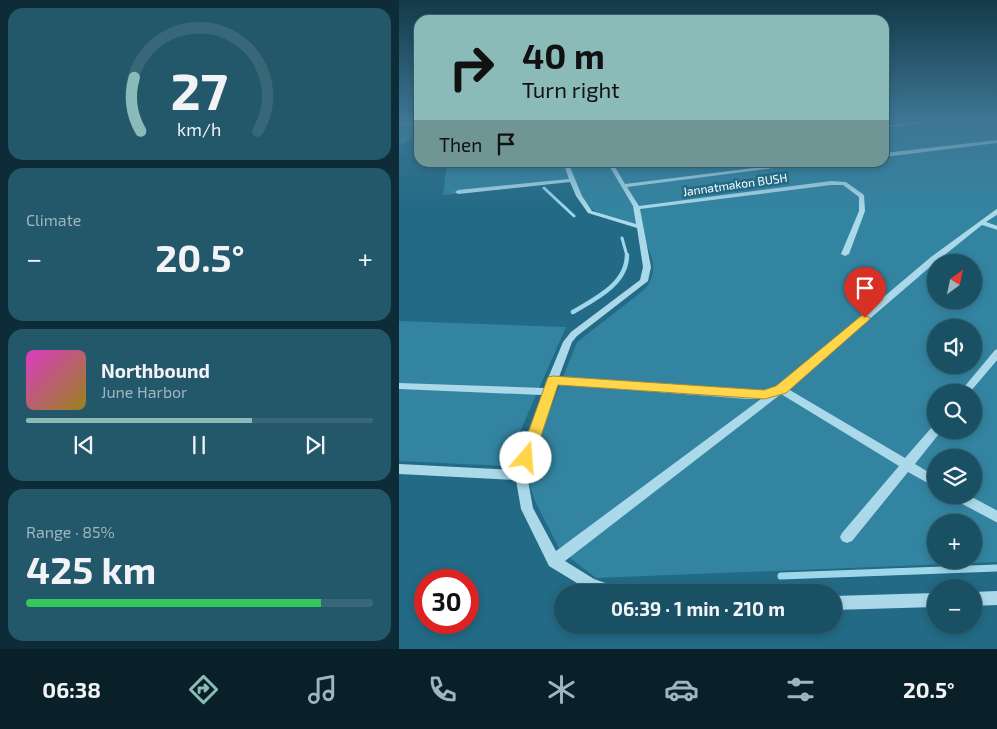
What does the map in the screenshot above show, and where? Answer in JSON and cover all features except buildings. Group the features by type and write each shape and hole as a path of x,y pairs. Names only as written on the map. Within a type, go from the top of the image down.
{"street":[{"path":"889,153 925,149"},
{"path":"567,167 590,212 640,227"},
{"path":"590,584 554,561 527,509 521,475 548,392 568,342 574,334 644,281 647,267 636,208 612,167"},
{"path":"625,186 778,167"},
{"path":"458,192 572,180"},
{"name":"Jannatmakon BUSH","path":"636,208 831,183 844,183 862,196 862,211 845,254"},
{"path":"554,561 781,390 935,258 997,210"},
{"path":"981,224 997,228"},
{"path":"971,384 997,352"},
{"path":"553,380 747,395 765,395 781,390 927,477"},
{"path":"399,386 548,392"},
{"path":"847,537 929,439"},
{"path":"399,469 521,475"},
{"path":"973,504 997,518"},
{"path":"982,599 997,598"},
{"path":"842,603 927,600"}],"shaded area":[{"path":"889,149 997,149 997,562 982,563 982,514 927,514 927,565 596,578 560,550 535,501 528,479 531,458 577,342 644,290 650,282 653,266 652,258 638,227 598,213 585,202 572,181 443,195 446,167 889,167"},
{"path":"399,321 566,327 505,466 399,461"}],"waterway":[{"path":"544,188 574,216"},
{"path":"622,238 627,256"},
{"path":"573,312 600,296 616,282 626,265 627,256"},
{"path":"781,576 998,568"}],"route":[{"path":"526,458 553,380 765,395 781,390 865,318"}]}
